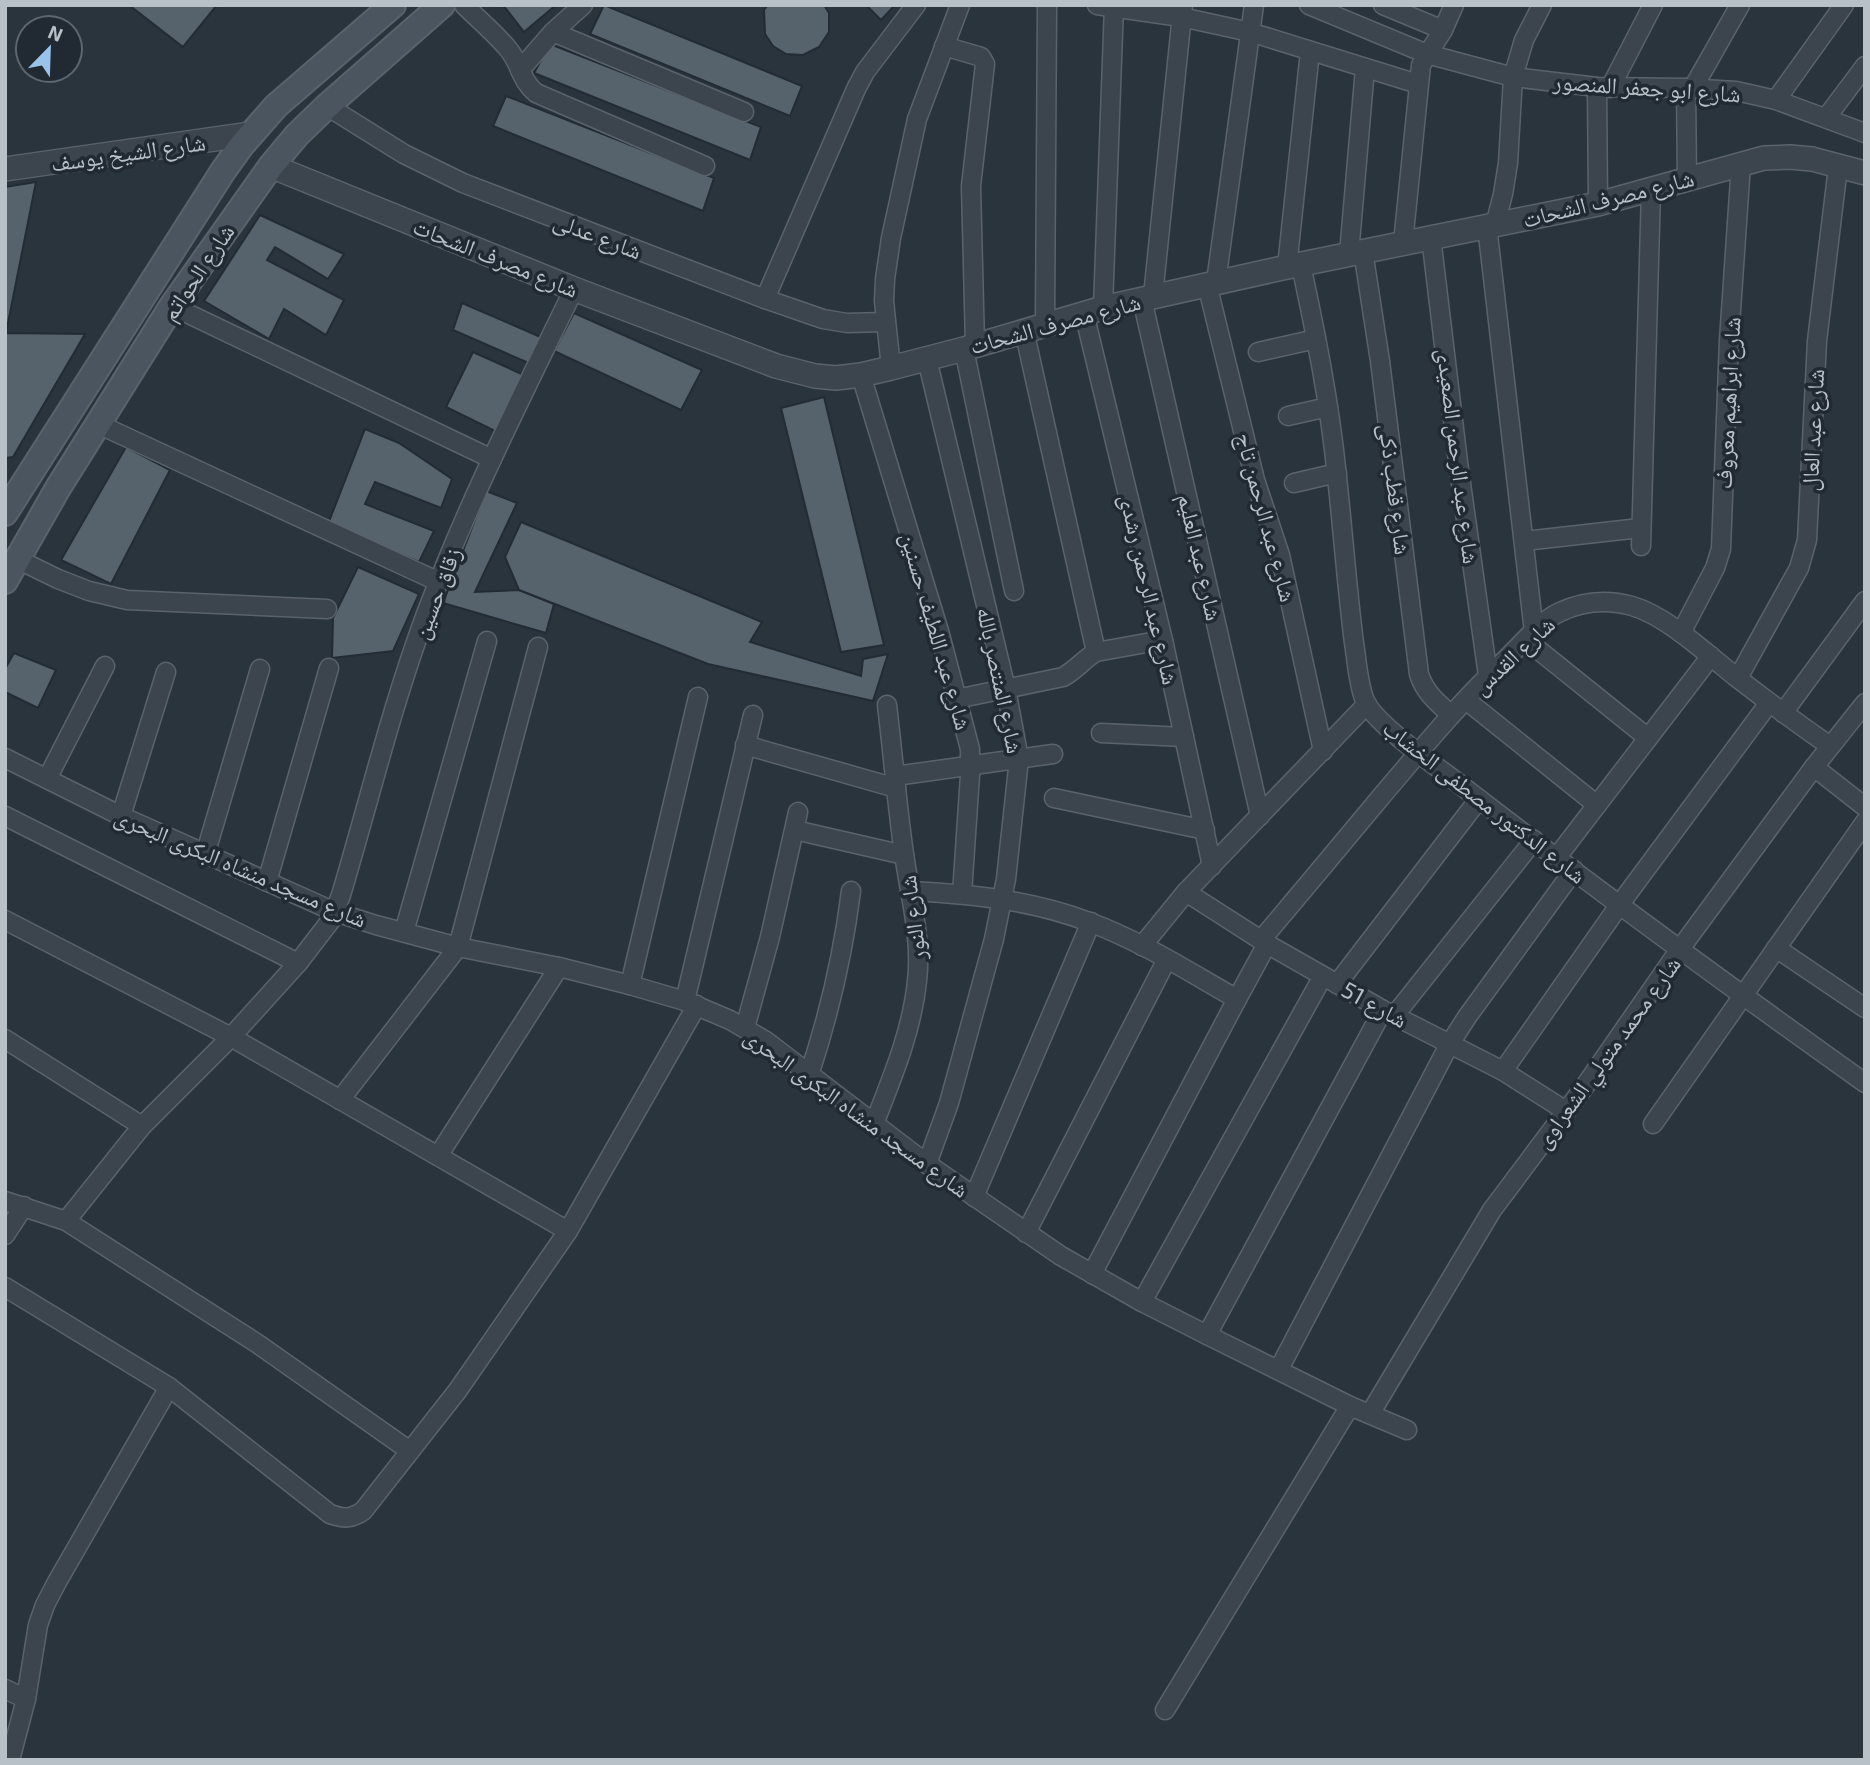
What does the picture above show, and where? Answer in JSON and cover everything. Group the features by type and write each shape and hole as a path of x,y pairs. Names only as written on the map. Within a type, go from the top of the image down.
{"main road":[{"name":"شارع الحواتم","path":"6,511 223,171 250,134 276,106 393,5"},
{"name":"شارع الحواتم","path":"5,581 58,488 173,306 271,166 297,135 327,106 442,5"}],"street":[{"path":"464,5 508,48 527,86 536,93 705,166"},
{"path":"520,70 553,32 583,5"},
{"path":"765,299 856,89 865,72 916,5"},
{"path":"891,368 885,322 884,279 891,238 917,119 960,5"},
{"path":"1048,5 1035,326 1097,652"},
{"path":"1212,283 1254,5"},
{"name":"شارع ابو جعفر المنصور","path":"1309,5 1427,54 1513,77 1603,88 1736,91 1776,100 1865,133"},
{"path":"1383,5 1443,30"},
{"path":"1403,243 1421,65 1443,30 1454,5"},
{"path":"1542,5 1519,52 1513,77 1508,163 1503,194 1491,225 1524,541 1530,636 1648,738"},
{"path":"1598,204 1603,88 1653,5"},
{"path":"1688,180 1690,88 1740,5"},
{"path":"1776,100 1844,5"},
{"path":"1108,6 1182,11 1418,84"},
{"name":"شارع عبد الرحمن رشدى","path":"1108,6 1093,310 1212,866"},
{"name":"شارع عبد العليم","path":"1182,11 1148,298 1260,816"},
{"path":"553,32 744,112"},
{"path":"944,46 978,56 985,64 971,186 970,347 1014,591"},
{"name":"شارع الدكتور مصطفى الخشاب","path":"1310,51 1294,266 1316,339 1328,407 1350,614 1362,690 1367,704 1377,718 1479,799 1865,1083"},
{"path":"1826,118 1865,66"},
{"name":"شارع قطب ذكى","path":"1365,68 1356,252 1380,360 1419,674 1431,697 1451,715"},
{"name":"شارع عدلى","path":"327,106 404,154 463,183 765,299 835,321 885,322"},
{"name":"شارع الشيخ يوسف","path":"5,169 250,134"},
{"name":"شارع مصرف الشحات","path":"271,166 574,289 795,372 836,378 861,375 927,359 1093,310 1356,252 1598,204 1764,158 1812,159 1865,173"},
{"name":"شارع ابراهيم معروف","path":"1681,634 1715,568 1721,549 1729,340 1741,164"},
{"name":"شارع عبد العال","path":"1738,678 1799,568 1807,540 1817,341 1839,167"},
{"path":"1524,541 1641,537 1651,190"},
{"name":"شارع عبد الرحمن الصعيدى","path":"1431,237 1458,462 1488,676"},
{"name":"شارع عبد الرحمن تاج","path":"1212,283 1255,480 1280,555 1323,751"},
{"name":"زقاق حسين","path":"66,1221 142,1125 231,1037 298,963 335,912 407,671 439,582 492,459 574,289"},
{"path":"173,306 492,459"},
{"path":"1258,352 1316,339"},
{"name":"شارع المنتصر بالله","path":"927,359 1006,689 1019,759 1002,899 994,939 949,1103 927,1164"},
{"name":"شارع عبد اللطيف حسنين","path":"861,375 939,631 970,749 962,894"},
{"path":"1288,416 1328,407"},
{"path":"98,424 439,582"},
{"path":"1294,483 1337,473"},
{"path":"17,559 89,591 127,600 327,609"},
{"name":"شارع القدس","path":"1092,1274 1237,999 1264,942 1451,715 1488,676 1558,613 1595,601 1635,607 1654,616 1830,746"},
{"path":"1503,1071 1620,904 1865,601"},
{"path":"404,932 487,640"},
{"path":"956,698 1063,677 1097,652 1163,640"},
{"path":"341,1100 458,947 538,647"},
{"path":"1557,857 1711,656"},
{"path":"47,779 105,666"},
{"path":"267,882 329,668"},
{"path":"205,855 260,669"},
{"path":"121,816 166,672"},
{"path":"630,985 698,697"},
{"path":"1466,700 1597,805"},
{"name":"شارع محمد متولي الشعراوى","path":"1370,1414 1492,1210 1566,1111 1680,949 1814,767 1865,703"},
{"path":"1142,946 1186,892 1367,704"},
{"name":"شارع النور","path":"874,1124 900,1058 912,1014 919,952 904,855 887,705"},
{"path":"5,1287 169,1387 330,1514 343,1518 354,1517 363,1511 458,1390 568,1231 691,1003 753,715"},
{"path":"1101,733 1184,737"},
{"path":"746,745 896,782 971,766 1053,754"},
{"name":"شارع مسجد منشاه البكرى البحرى","path":"5,758 121,816 335,912 458,947 559,967 630,985 691,1003 745,1028 927,1164 1026,1233 1092,1274 1207,1335 1407,1430"},
{"path":"1814,767 1865,807"},
{"path":"1054,798 1205,830"},
{"path":"1142,1302 1330,980 1479,799"},
{"path":"5,816 298,963"},
{"path":"745,1028 770,937 796,821 904,855"},
{"path":"1653,1124 1865,822"},
{"path":"1207,1335 1389,1013 1534,840"},
{"path":"1279,1369 1449,1045 1574,870"},
{"path":"808,1075 821,1040 837,978 851,891"},
{"path":"910,891 1002,899 1073,916 1142,946 1237,999"},
{"name":"شارع 51","path":"1186,892 1264,942 1389,1013 1503,1071 1566,1111"},
{"path":"5,919 231,1037 568,1231"},
{"path":"974,1197 1091,922"},
{"path":"1776,948 1865,1008"},
{"path":"1026,1233 1167,959"},
{"path":"438,1157 559,967"},
{"path":"5,1039 142,1125"},
{"path":"5,1201 66,1221 258,1344 410,1451"},
{"path":"5,1235 24,1206"},
{"path":"10,1760 26,1699 38,1625 45,1605 169,1387"},
{"path":"1165,1710 1350,1405"},
{"path":"5,1689 26,1699"}],"building":[{"path":"129,5 217,5 183,47"},
{"path":"503,5 556,5 524,32"},
{"path":"604,5 802,86 790,116 590,34"},
{"path":"768,5 824,5 829,13 829,32 819,47 803,55 786,54 773,46 765,34 764,10"},
{"path":"866,5 895,5 881,20"},
{"path":"550,44 761,127 750,160 534,73"},
{"path":"506,96 714,178 703,211 493,126"},
{"path":"36,182 6,333 85,334 13,457 5,458 5,187"},
{"path":"260,215 344,254 328,279 275,247 267,260 344,300 326,335 284,309 269,339 204,301"},
{"path":"462,303 543,338 531,364 453,330"},
{"path":"574,313 702,370 681,410 554,351"},
{"path":"473,352 524,375 497,432 446,407"},
{"path":"824,397 884,645 841,652 781,408"},
{"path":"365,429 399,443 452,479 441,508 375,482 365,504 434,531 419,562 328,524"},
{"path":"126,447 170,470 111,584 61,560"},
{"path":"486,491 517,503 475,592 519,590 554,604 546,633 443,603"},
{"path":"521,522 762,622 750,642 861,676 863,659 888,654 873,701 708,664 519,590 505,557"},
{"path":"358,567 419,594 393,651 332,658 333,618"},
{"path":"14,653 56,670 38,708 5,692 5,669"}]}
